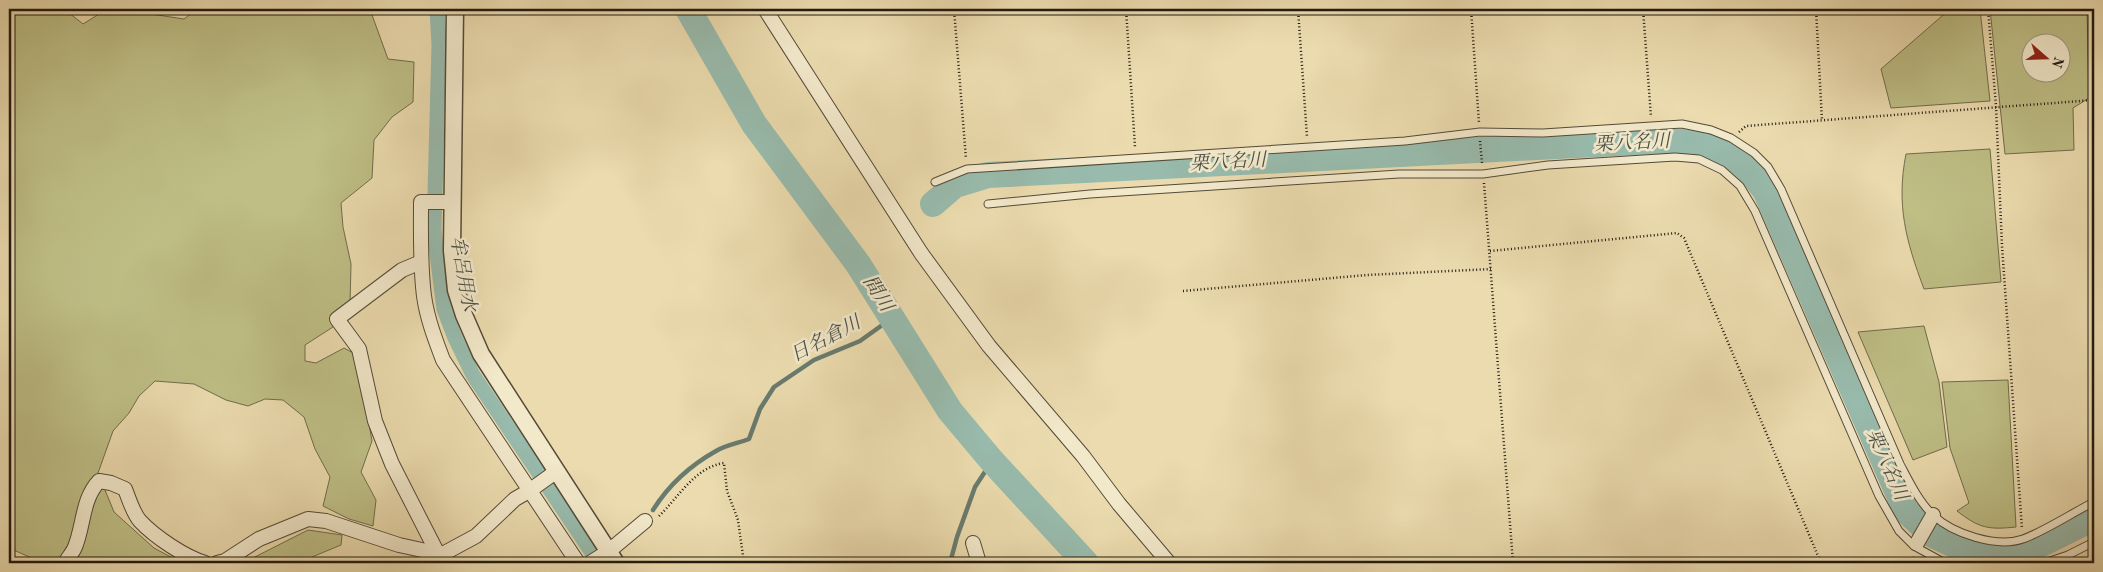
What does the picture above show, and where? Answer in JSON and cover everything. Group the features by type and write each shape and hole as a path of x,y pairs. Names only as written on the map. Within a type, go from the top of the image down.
{"street":[{"path":"454,9 455,104 449,203 456,290 464,315 481,354 553,473 609,557"},
{"path":"765,9 921,253 989,346 1083,456 1119,504 1169,563"},
{"path":"449,203 421,202 421,262 424,298 432,330 443,360 532,489 578,563"},
{"path":"421,262 402,270 337,319 359,349 375,421 392,464 440,559"},
{"path":"440,559 476,536 515,499 553,473"},
{"path":"65,563 75,546 85,508 93,487 99,481 111,483 125,489 139,520 150,530 192,559 205,563"},
{"path":"1916,544 1932,518"},
{"path":"217,563 225,561 259,539 308,519 326,521 399,545 431,552 440,559"},
{"path":"590,563 609,557 645,521"},
{"path":"973,543 978,563"}],"lane":[{"path":"935,182 967,169 1651,125 1682,124 1711,130 1731,138 1754,153 1768,167 1781,189 1900,464 1932,518 1983,540 2005,542 2022,539 2094,502"},
{"path":"988,204 1081,195 1399,174 1483,171 1675,157 1699,159 1722,170 1740,186 1755,211 1879,496 1900,531 1945,563"},
{"path":"2044,563 2068,555 2094,542"}],"path":[{"path":"954,9 967,169"},
{"path":"1126,9 1136,158"},
{"path":"1298,9 1308,148"},
{"path":"1471,9 1513,563"},
{"path":"1643,9 1651,125"},
{"path":"1816,9 1822,120"},
{"path":"1988,9 1996,106 2002,246 2022,539"},
{"path":"1731,138 1746,126 2094,100"},
{"path":"1490,251 1677,234 1684,238 1821,563"},
{"path":"1183,291 1367,275 1491,269"},
{"path":"645,521 654,521 671,505 681,490 705,471 717,464 724,463 727,491 738,520 744,563"}],"green space":[{"path":"9,9 64,9 83,24 99,14 99,9 141,9 144,13 184,19 197,9 373,9 372,15 388,59 414,62 413,102 392,117 374,140 372,178 341,203 343,227 351,264 350,304 333,327 305,345 305,361 316,363 344,348 357,355 372,441 361,472 376,500 373,526 349,519 323,506 330,477 315,449 304,417 283,400 265,399 248,406 226,400 194,384 155,381 139,396 129,413 113,431 98,473 114,512 154,548 182,563 36,563 34,559 9,548"},
{"path":"1950,9 1980,9 1990,101 1891,108 1881,69"},
{"path":"1990,9 2087,9 2089,98 2073,108 2074,150 2005,154"},
{"path":"1990,149 2001,282 1924,289 1912,255 1904,223 1902,190 1906,154"},
{"path":"1924,326 1939,382 1947,447 1913,460 1858,332"},
{"path":"2008,380 2016,527 1991,528 1972,521 1957,511 1969,503 1950,448 1942,382"},
{"path":"308,530 342,535 341,545 312,557 308,563 243,563"}],"waterway":[{"name":"牟呂用水","path":"437,9 439,45 434,230 444,309 455,338 473,375 599,563"},
{"name":"間川","path":"688,9 754,124 858,264 950,411 992,461 1086,563"},
{"name":"栗八名川","path":"933,204 955,185 988,175 1655,141 1702,145 1734,158 1747,169 1765,190 1906,511 1931,534 1956,546 1996,554 2035,547 2094,518"},
{"name":"日名倉川","path":"653,510 673,484 698,463 720,449 749,439 760,409 774,387 814,360 860,341 892,318"},
{"path":"950,563 975,487 992,461"}]}
